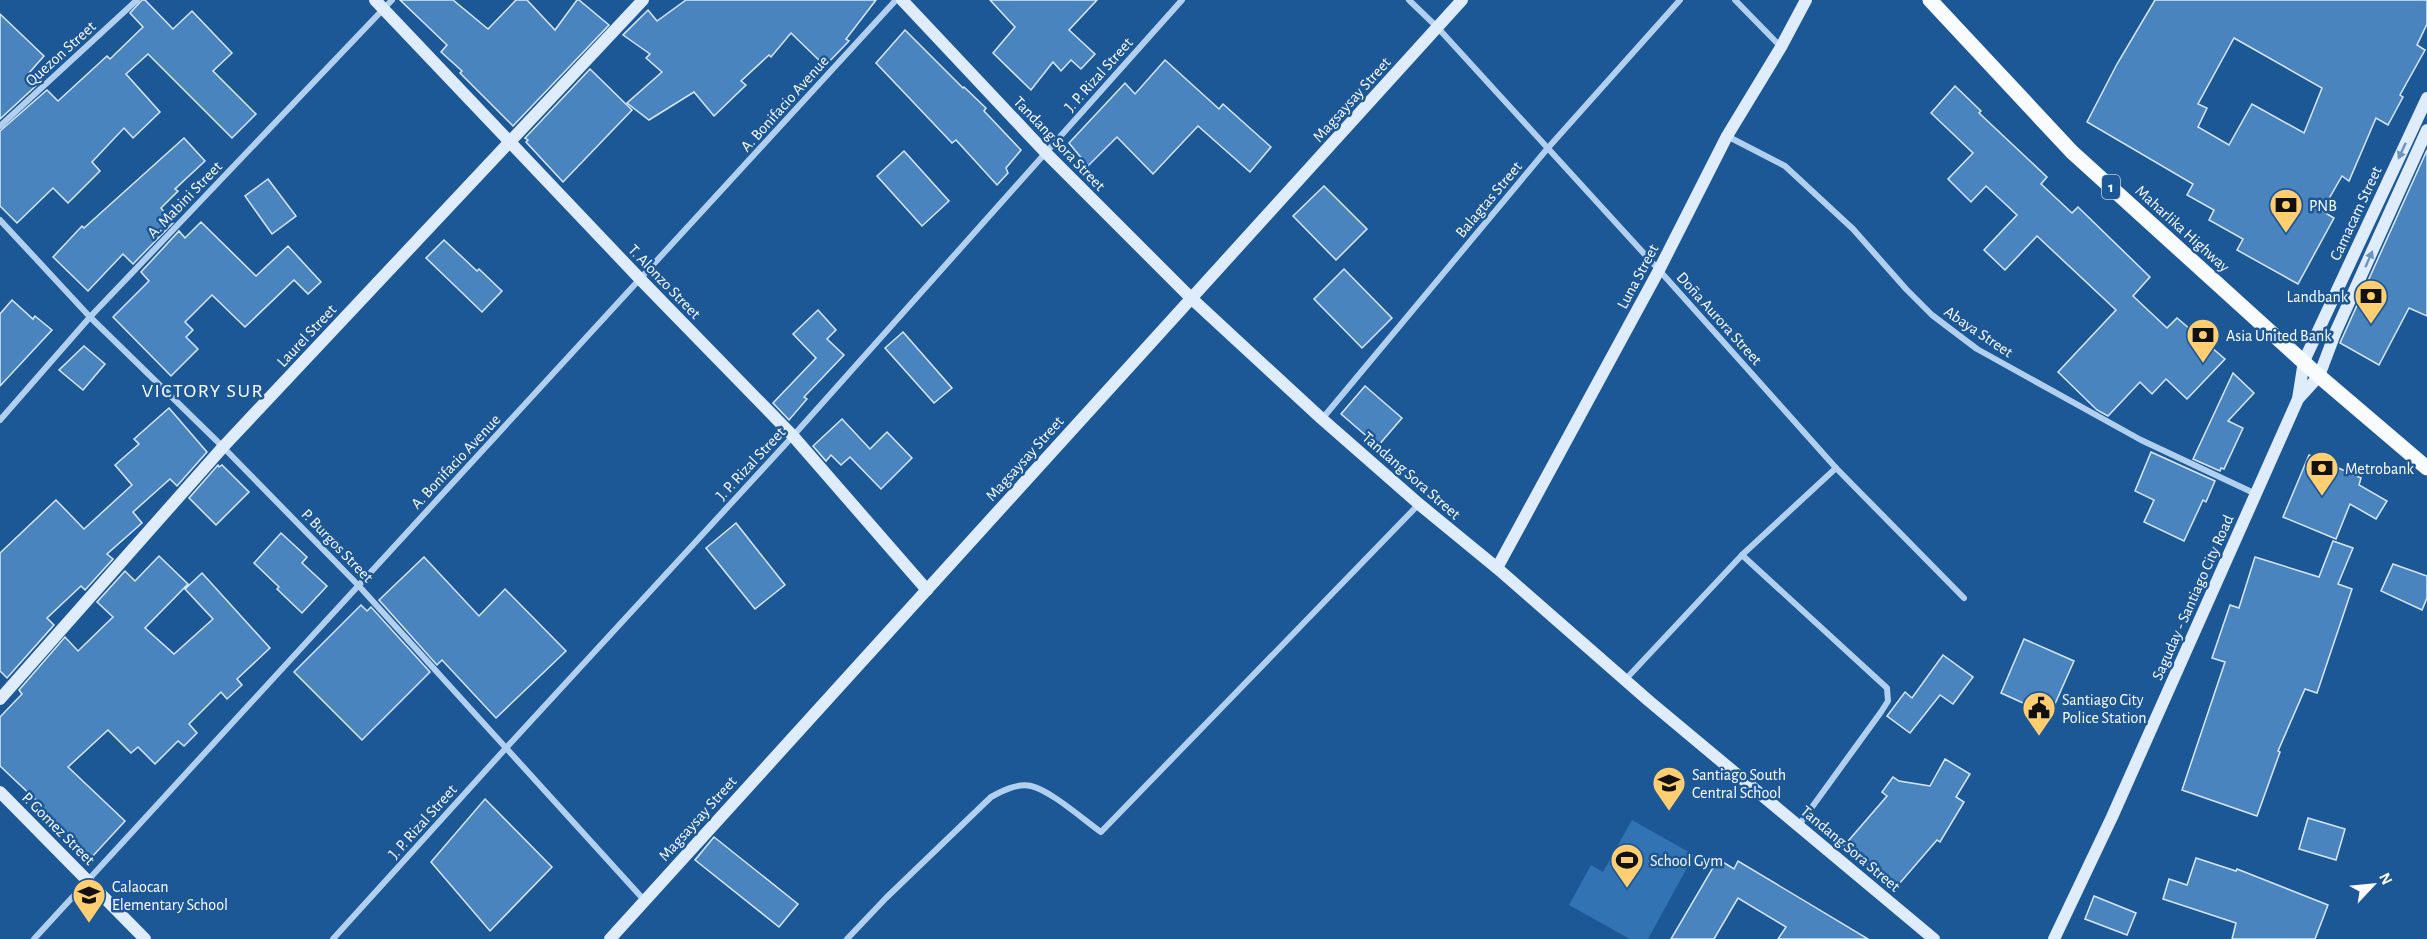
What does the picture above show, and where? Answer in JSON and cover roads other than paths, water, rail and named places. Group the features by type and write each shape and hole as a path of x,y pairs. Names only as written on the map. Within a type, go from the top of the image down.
{"main road":[{"name":"Maharlika Highway","path":"1929,0 2072,152 2319,376 2427,468"}],"street":[{"name":"Quezon Street","path":"0,126 137,0"},
{"name":"Laurel Street","path":"0,699 223,447 643,0"},
{"name":"A. Bonifacio Avenue","path":"34,939 896,0"},
{"name":"Tandang Sora Street","path":"902,0 1046,153 1191,298 1322,419 1625,680 1934,939"},
{"name":"J. P. Rizal Street","path":"333,939 793,436 1182,0"},
{"name":"Doña Aurora Street","path":"1409,0 1438,28 1546,149 1659,270 1836,468 1964,598"},
{"name":"Magsaysay Street","path":"610,939 1462,0"},
{"name":"Balagtas Street","path":"1322,419 1546,149 1680,0"},
{"path":"1735,0 1781,47"},
{"name":"Luna Street","path":"1497,568 1659,270 1727,136 1781,47 1806,0"},
{"name":"T. Alonzo Street","path":"384,3 640,280 793,436 927,590"},
{"name":"A. Mabini Street","path":"0,420 90,318 384,3"},
{"name":"Camacam Street","path":"2298,399 2304,361 2424,112 2427,98"},
{"name":"Camacam Street","path":"2298,399 2319,376 2336,331 2427,130"},
{"name":"Abaya Street","path":"1727,136 1785,166 1853,229 1906,290 1932,315 1977,349 2141,440 2256,494"},
{"name":"P. Burgos Street","path":"0,220 90,318 223,447 358,585 645,901"},
{"name":"Saguday - Santiago City Road","path":"2054,939 2112,817 2298,399"},
{"path":"1625,680 1743,555 1836,468"},
{"path":"847,939 886,898 991,797 1010,788 1029,785 1043,791 1101,832 1419,504"},
{"path":"1743,555 1887,688 1888,702 1799,825"},
{"name":"P. Gomez Street","path":"0,792 145,939"}],"place":[{"name":"PNB","path":"2286,234"},
{"name":"Landbank","path":"2371,325"},
{"name":"Asia United Bank","path":"2203,364"},
{"name":"Metrobank","path":"2322,497"},
{"name":"Santiago City Police Station","path":"2039,737"},
{"name":"Santiago South Central School","path":"1669,812"},
{"name":"School Gym","path":"1627,889"},
{"name":"Calaocan Elementary School","path":"89,924"}],"district":[{"name":"VICTORY SUR","path":"203,390"}]}
